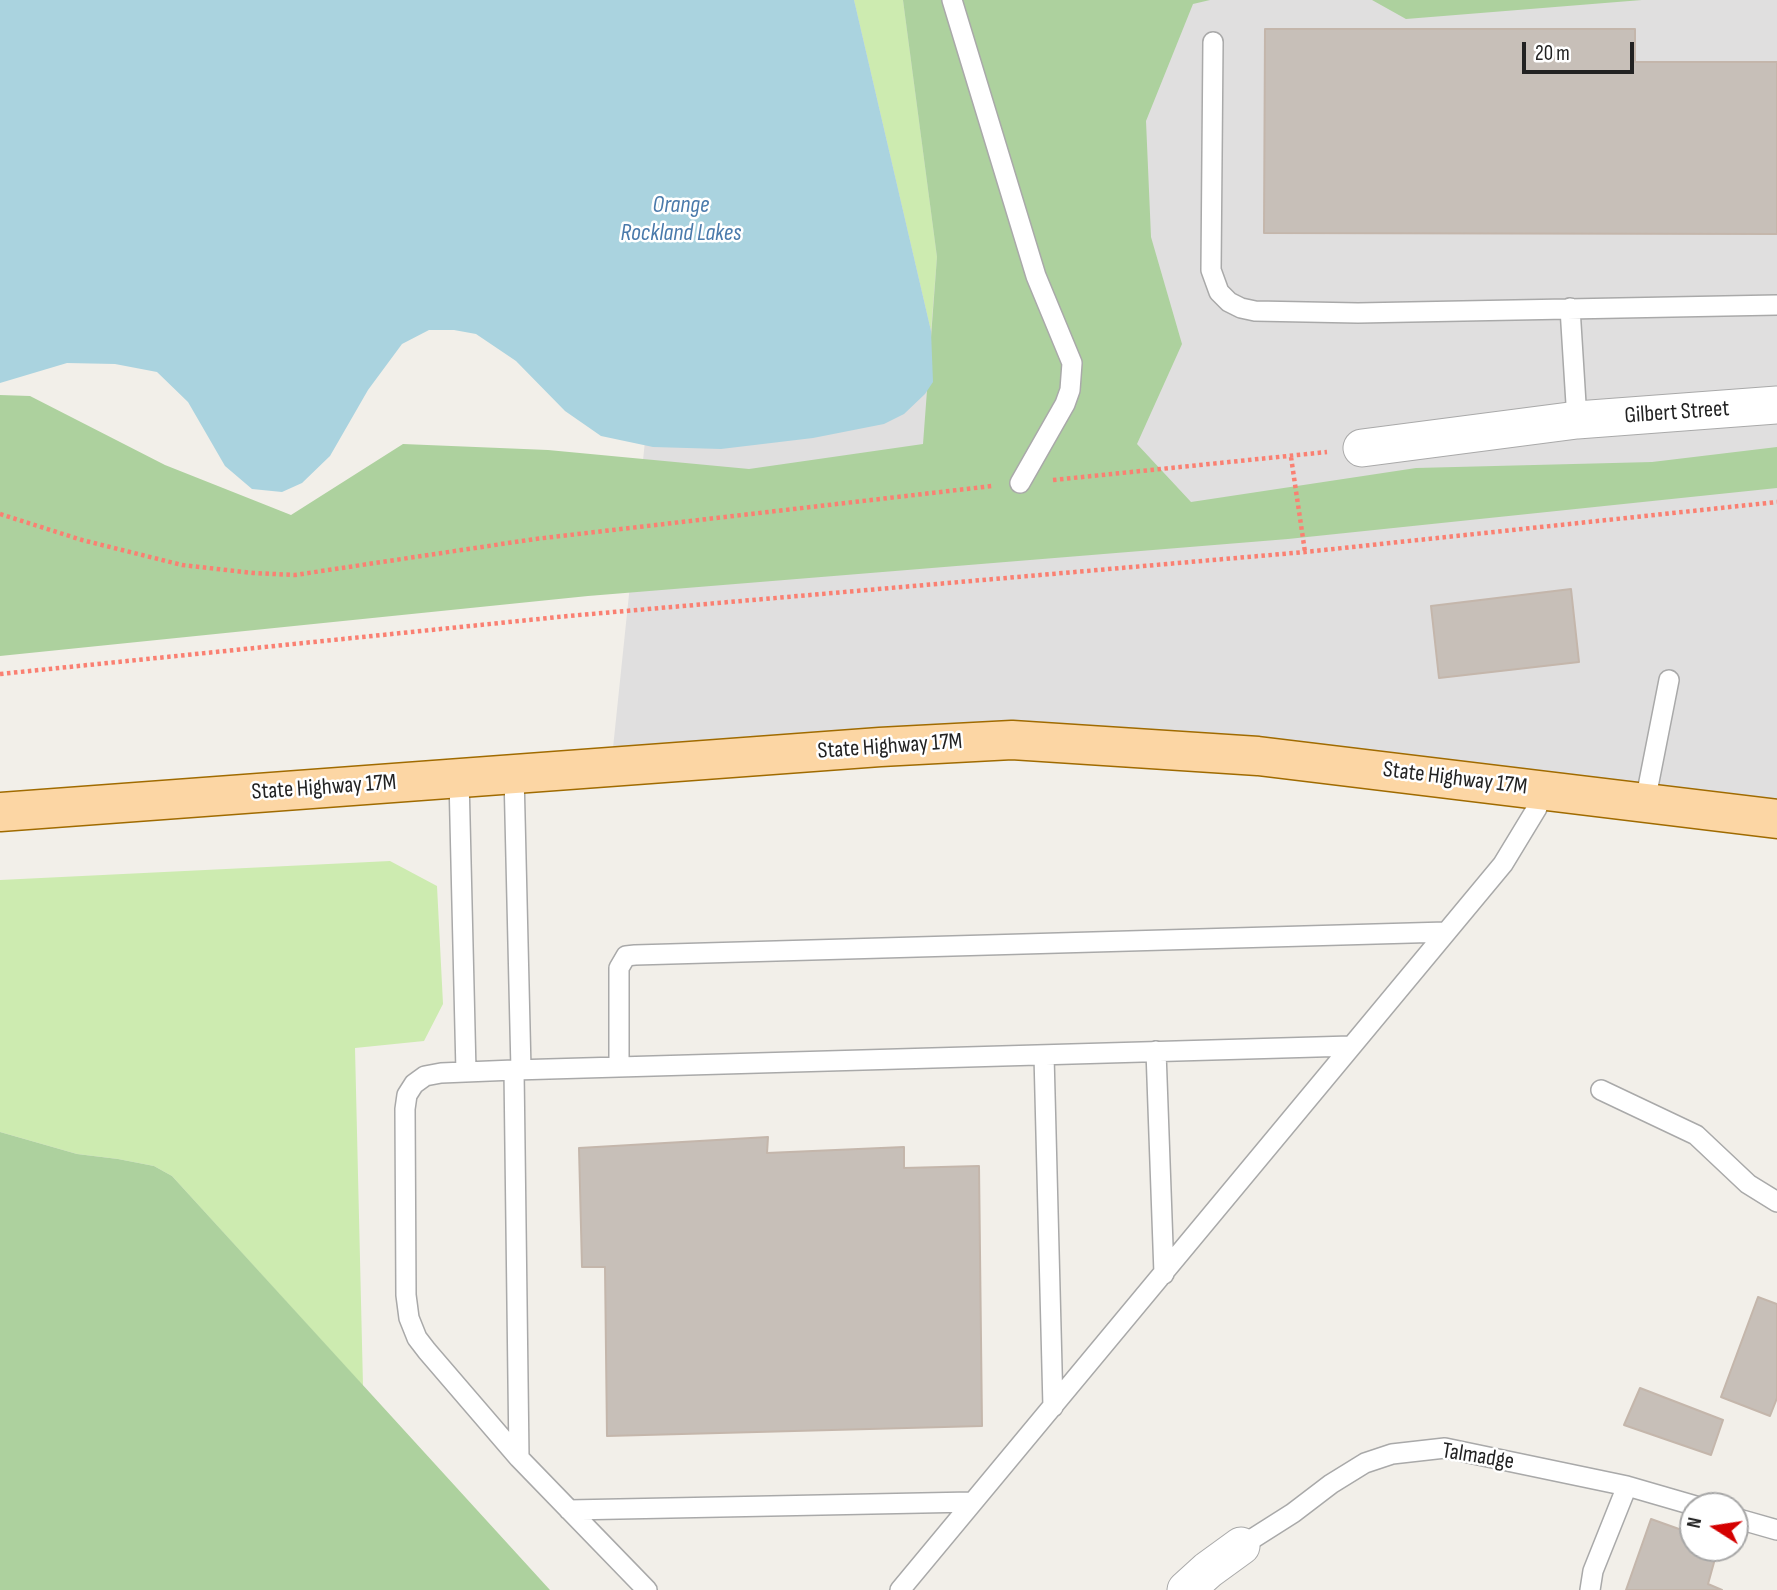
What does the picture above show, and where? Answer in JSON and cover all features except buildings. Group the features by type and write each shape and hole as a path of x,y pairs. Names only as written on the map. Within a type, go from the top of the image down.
{"main road":[{"name":"State Highway 17M","path":"0,812 928,743 1012,740 1258,756 1777,819"}],"street":[{"name":"Gilbert Street","path":"1362,448 1577,420 1777,405"},
{"path":"1186,1590 1241,1546"}],"lane":[{"path":"952,0 1037,276 1072,363 1070,390 1065,404 1020,483"},
{"path":"1213,42 1211,270 1219,292 1229,302 1255,311 1358,313 1777,306"},
{"path":"1570,309 1577,420"},
{"path":"1645,802 1669,681"},
{"path":"514,774 519,1458"},
{"path":"459,778 466,1072"},
{"path":"900,1590 1503,864 1537,808 1543,789"},
{"path":"619,1067 619,968 625,957 635,955 1446,932"},
{"path":"647,1590 519,1458 417,1338 409,1318 406,1294 405,1109 407,1096 414,1084 425,1076 466,1072 1352,1046"},
{"path":"1156,1051 1164,1273"},
{"path":"1045,1055 1053,1407"},
{"path":"1601,1090 1696,1135 1748,1184 1777,1202"},
{"name":"Talmadge","path":"1241,1546 1365,1463 1392,1454 1444,1448 1627,1486 1679,1501"},
{"path":"1590,1590 1593,1571 1627,1486"},
{"path":"569,1510 972,1502"},
{"path":"1749,1522 1777,1530"}],"path":[{"path":"0,514 82,540 182,565 295,575 535,539 903,495 1362,448"},
{"path":"1291,457 1305,552"},
{"path":"0,674 568,615 1305,552 1777,502"}],"shaded area":[{"path":"691,0 1777,0 1777,818 1148,747 611,767"}],"green space":[{"path":"854,0 903,0 937,257 931,331"},
{"path":"903,0 1210,0 1193,4 1146,121 1151,237 1182,344 1137,444 1191,502 1416,468 1652,462 1777,447 1777,488 1288,539 588,596 0,656 0,395 30,396 165,465 291,515 403,444 548,450 749,469 923,444 937,257"},
{"path":"1372,0 1642,0 1406,19"},
{"path":"390,861 437,886 443,1004 424,1041 355,1048 363,1386 172,1176 154,1166 77,1154 0,1132 0,880"},
{"path":"0,1132 77,1154 154,1166 172,1176 550,1590 0,1590"}],"water":[{"name":"Orange Rockland Lakes","path":"0,0 854,0 931,331 933,382 925,394 904,414 884,424 813,438 721,449 653,447 601,436 565,411 516,361 476,334 454,330 429,330 402,344 368,390 330,456 302,483 282,492 252,489 225,466 188,402 157,372 115,364 67,363 0,383"}]}
